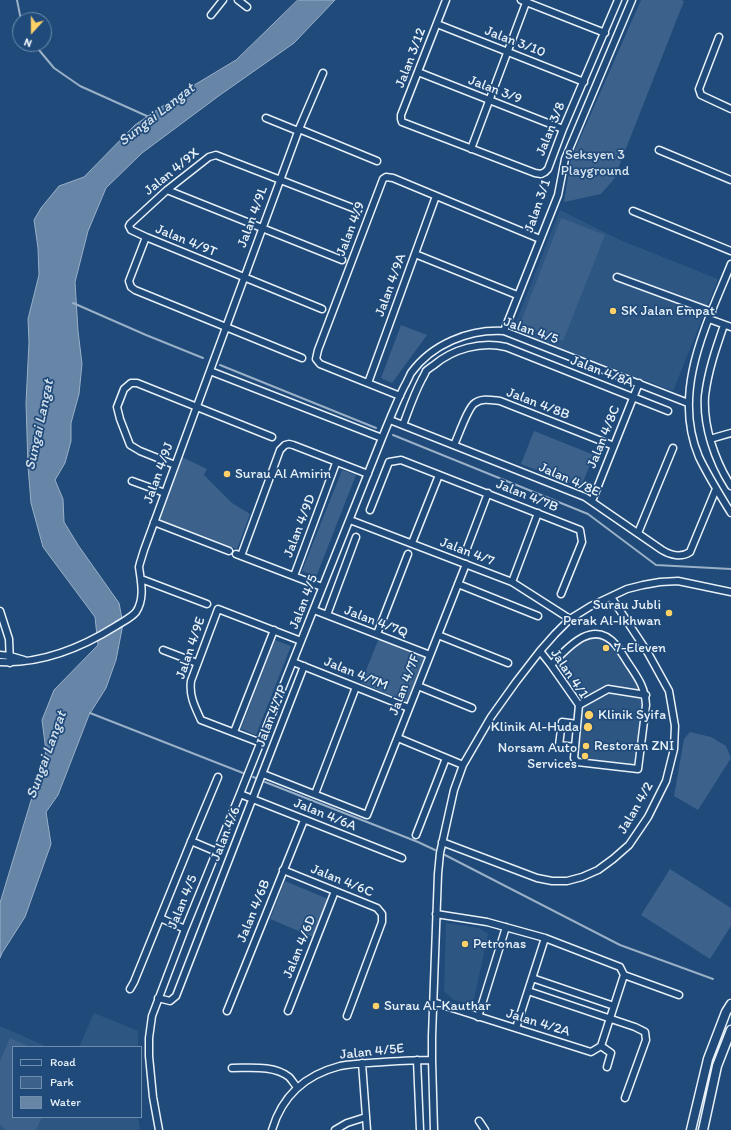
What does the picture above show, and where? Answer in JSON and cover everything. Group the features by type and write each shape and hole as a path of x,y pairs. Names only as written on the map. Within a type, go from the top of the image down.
{"main road":[{"path":"691,1130 708,1059 726,1012 731,1004"},
{"path":"703,1130 717,1066 731,1030"}],"street":[{"path":"211,16 223,0"},
{"path":"238,0 247,7"},
{"name":"Jalan 3/12","path":"405,124 401,119 401,115 446,0"},
{"name":"Jalan 3/8","path":"405,124 535,173 541,174 545,172 548,169 563,129 618,0"},
{"name":"Jalan 3/1","path":"504,331 517,295 558,195 565,159 632,0"},
{"path":"471,149 508,52 525,1 604,32"},
{"name":"Jalan 3/10","path":"437,24 584,82"},
{"path":"719,37 699,89 701,95 731,109"},
{"name":"Jalan 3/9","path":"418,72 563,129"},
{"name":"Jalan 4/9L","path":"208,373 298,130 323,73"},
{"path":"266,118 377,161"},
{"path":"659,150 731,180"},
{"name":"Jalan 4/9X","path":"146,237 131,230 129,226 167,190 209,157 216,155 280,179"},
{"name":"Jalan 4/9","path":"400,396 320,364 316,359 318,350 383,179 386,177 393,178 540,239"},
{"path":"280,179 358,210"},
{"path":"167,190 342,260"},
{"name":"Jalan 4/9A","path":"368,383 436,196"},
{"path":"633,211 731,251"},
{"name":"Jalan 4/9T","path":"226,327 135,290 131,287 129,281 146,237 322,309"},
{"path":"415,254 517,295"},
{"path":"731,264 709,319 693,365 688,403 689,418 699,456 716,489 731,513"},
{"path":"617,278 712,312"},
{"path":"709,319 731,327"},
{"path":"724,325 714,352 708,376 705,397 705,412 714,453 719,466 731,486"},
{"path":"226,327 302,358"},
{"name":"Jalan 4/5","path":"159,1130 153,1097 149,1038 152,1016 158,998 382,438 411,374 428,356 452,340 473,333 504,331 688,403"},
{"name":"Jalan 4/8A","path":"403,425 415,392 426,371 449,355 476,346 495,345 506,347 668,411"},
{"path":"208,373 382,438"},
{"name":"Jalan 4/9J","path":"10,659 27,661 76,648 91,641 130,617 135,612 139,605 142,591 140,562 208,373"},
{"path":"175,465 140,451 130,445 117,407 124,389 131,383 137,383 272,437"},
{"name":"Jalan 4/8C","path":"592,501 638,383"},
{"name":"Jalan 4/8B","path":"454,445 474,403 486,399 500,401 614,446"},
{"name":"Jalan 4/8E","path":"390,420 586,497 667,553 673,555 686,554 690,552 716,489"},
{"path":"710,439 731,433"},
{"path":"322,587 238,555 280,450 285,445 293,445 368,474"},
{"path":"638,533 673,448"},
{"name":"Jalan 4/7B","path":"370,510 389,462 401,460 580,530 582,542 561,594"},
{"name":"Jalan 4/9D","path":"294,576 336,462"},
{"path":"412,543 440,475"},
{"path":"132,480 165,493"},
{"path":"467,548 488,493"},
{"path":"512,582 538,513"},
{"name":"Jalan 4/7","path":"350,520 512,582 570,619"},
{"path":"154,522 229,551"},
{"path":"327,616 356,537"},
{"path":"377,634 408,554"},
{"name":"Jalan 4/7F","path":"315,794 367,815 466,564"},
{"path":"141,579 207,604"},
{"path":"434,1130 432,1060 438,874 442,842 454,790 463,764 491,717 516,682 540,651 570,619 591,606 627,589 660,582 678,581 731,592"},
{"path":"458,584 538,616"},
{"name":"Jalan 4/2","path":"442,842 537,878 552,881 567,881 582,877 598,870 629,845 648,817 666,781 674,749 675,726 669,691 648,653 611,596"},
{"name":"Jalan 4/9E","path":"261,743 201,720 191,697 191,681 218,609 302,641"},
{"path":"0,610 10,646 10,659"},
{"name":"Jalan 4/7Q","path":"314,610 430,655"},
{"path":"234,732 274,630"},
{"path":"551,665 575,643 587,635 593,633 601,634 616,645 642,685 646,695"},
{"path":"438,635 508,663"},
{"path":"10,646 0,654 10,659"},
{"path":"10,646 18,659"},
{"path":"163,650 197,664"},
{"name":"Jalan 4/1","path":"540,651 579,705 574,758 577,762 638,769 646,695"},
{"path":"0,662 10,659 27,661"},
{"name":"Jalan 4/7M","path":"293,662 409,708"},
{"name":"Jalan 4/7P","path":"263,774 304,666"},
{"path":"418,686 472,708"},
{"path":"263,774 315,794 356,687"},
{"path":"579,705 608,689 646,695"},
{"path":"575,747 560,745 562,722 577,724"},
{"path":"398,738 463,764"},
{"path":"416,835 446,758"},
{"name":"Jalan 4/6","path":"158,998 170,1001 176,996 263,774"},
{"path":"130,989 218,777"},
{"name":"Jalan 4/6A","path":"240,794 402,858"},
{"name":"Jalan 4/6B","path":"227,1011 304,820"},
{"path":"191,842 217,852"},
{"name":"Jalan 4/6C","path":"284,870 377,908 382,914 382,922 347,1016"},
{"name":"Jalan 4/6D","path":"288,1011 336,891"},
{"path":"436,914 487,922 545,938 620,967 624,975 679,995"},
{"path":"160,918 185,929"},
{"path":"478,1017 506,927"},
{"path":"516,1028 545,938"},
{"path":"608,1067 611,1053 601,1046 624,975"},
{"path":"532,978 614,1006"},
{"path":"528,991 610,1018 645,1032 646,1040 625,1098"},
{"name":"Jalan 4/2A","path":"433,1002 590,1052 601,1046"},
{"path":"417,1060 420,1130"},
{"name":"Jalan 4/5E","path":"272,1130 275,1120 285,1100 297,1087 320,1073 340,1066 362,1063 432,1060"},
{"path":"362,1063 367,1130"},
{"path":"232,1068 259,1068 274,1070 288,1077 297,1087"},
{"path":"335,1130 347,1123 366,1117"},
{"path":"479,1121 485,1130"}],"shaded area":[{"name":"SK Jalan Empat","path":"560,210 620,240 718,279 673,391 513,330"},
{"path":"601,636 615,647 640,685 644,697 635,766 579,760 577,756 582,706 555,666 561,657 588,637"},
{"path":"446,923 479,928 488,934 473,1004 454,1000 444,991"},
{"path":"94,1013 138,1031 138,1046 79,1046"},
{"path":"0,1026 46,1046 12,1046 12,1118 138,1118 140,1130 0,1130"}],"green space":[{"name":"Seksyen 3 Playground","path":"641,0 684,1 614,179 601,194 564,202 571,159"},
{"path":"561,218 605,235 563,341 520,324"},
{"path":"401,325 427,335 392,383 381,378"},
{"path":"534,431 594,455 581,487 521,464"},
{"path":"182,457 207,469 204,475 232,503 250,514 237,549 159,520"},
{"path":"342,470 356,475 316,577 302,571"},
{"path":"379,638 425,656 407,702 361,683"},
{"path":"275,640 291,646 256,735 241,729"},
{"path":"690,732 711,737 726,746 731,758 698,810 674,796 684,739"},
{"path":"670,869 731,908 731,926 710,959 641,915"},
{"path":"285,881 328,899 313,937 270,919"},
{"path":"10,1038 28,1046 12,1046 12,1118 42,1118 36,1130 6,1130 0,1125 0,1061"}],"water":[{"name":"Sungai Langat","path":"298,0 335,0 294,43 220,95 142,153 106,188 88,231 75,282 82,364 79,394 71,423 71,441 65,463 55,480 63,499 64,522 78,545 119,603 123,624 116,660 106,688 89,715 58,795 46,812 51,844 25,917 0,958 0,903 46,751 42,720 54,690 98,645 95,617 43,547 31,503 26,403 29,342 28,319 39,275 38,248 34,220 41,208 59,186 84,177 135,125 186,90 236,60"}],"waterway":[{"path":"17,0 19,12"},
{"name":"Sungai Langat","path":"41,52 54,68 80,86 149,117"},
{"path":"73,303 203,358"},
{"path":"220,365 376,428"},
{"path":"393,435 588,514 656,565 731,569"},
{"path":"90,713 243,773"},
{"path":"265,782 435,850"},
{"path":"445,855 620,945 713,979"}],"place":[{"name":"SK Jalan Empat","path":"613,311"},
{"name":"Surau Al Amirin","path":"227,474"},
{"name":"Surau Jubli Perak Al-Ikhwan","path":"669,613"},
{"name":"7-Eleven","path":"606,648"},
{"name":"Klinik Syifa","path":"589,715"},
{"name":"Klinik Al-Huda","path":"588,727"},
{"name":"Restoran ZNI","path":"586,746"},
{"name":"Norsam Auto Services","path":"585,756"},
{"name":"Petronas","path":"465,944"},
{"name":"Surau Al-Kauthar","path":"376,1006"}]}
